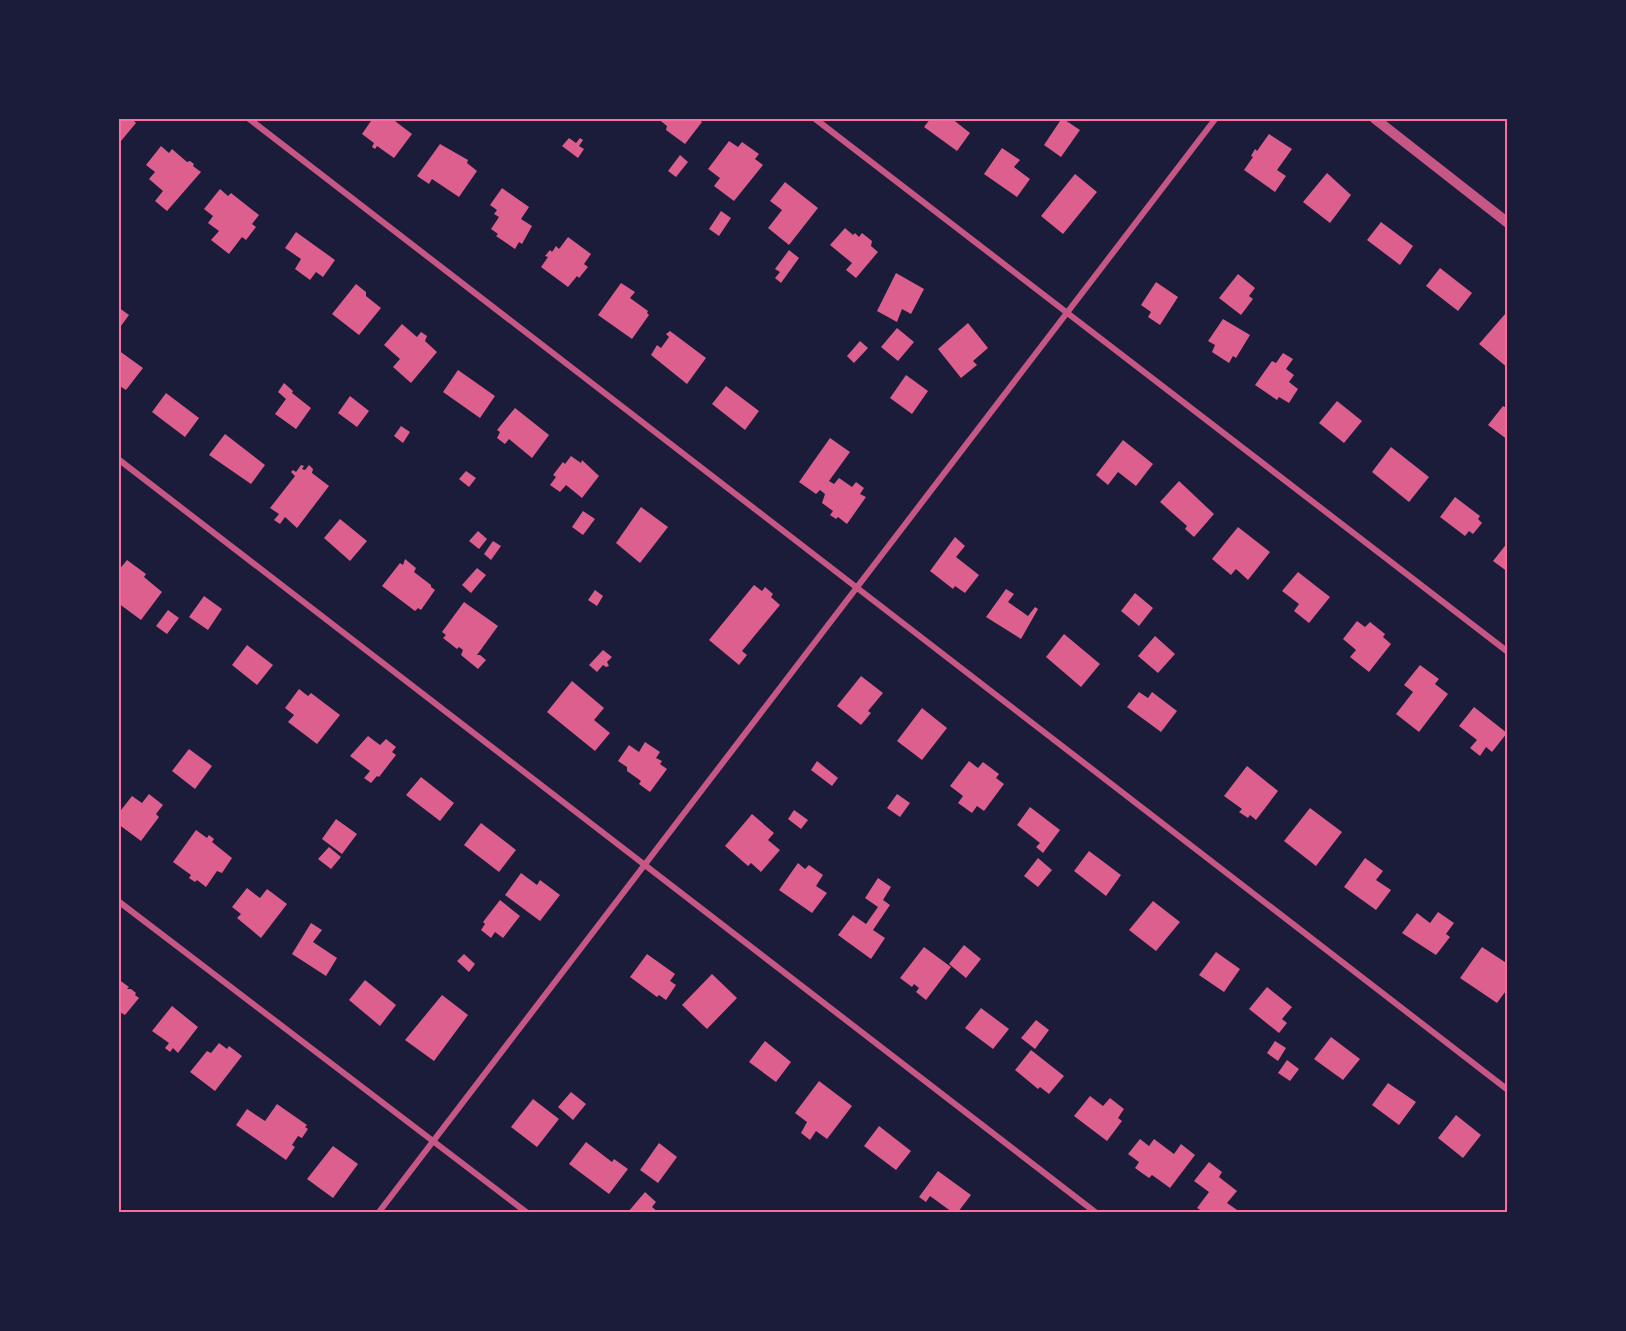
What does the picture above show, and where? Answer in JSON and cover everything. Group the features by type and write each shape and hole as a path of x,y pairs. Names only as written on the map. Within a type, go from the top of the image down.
{"street":[{"path":"248,118 1508,1090"},
{"path":"814,118 1508,652"},
{"path":"379,1212 1216,118"},
{"path":"1374,118 1508,223"},
{"path":"118,459 1095,1212"},
{"path":"118,901 526,1212"}],"building":[{"path":"118,118 131,118 136,123 121,141 118,139"},
{"path":"373,118 391,118 412,134 394,158 377,146 375,149 372,147 374,143 362,134"},
{"path":"657,118 698,118 702,122 685,144 666,130 667,126"},
{"path":"931,118 951,118 970,133 957,151 924,127"},
{"path":"1062,118 1080,130 1061,157 1044,145"},
{"path":"1269,134 1292,149 1277,170 1286,176 1275,192 1244,170 1253,157 1251,156 1255,149 1257,151"},
{"path":"569,138 576,143 580,138 583,140 579,146 584,149 578,158 562,146"},
{"path":"729,141 738,147 742,142 759,154 755,159 763,165 734,201 714,186 720,178 708,169"},
{"path":"440,144 468,160 467,163 477,171 459,197 432,179 429,184 417,176"},
{"path":"161,146 169,153 172,149 187,162 194,164 193,166 201,172 167,211 155,201 163,191 149,179 155,172 146,165"},
{"path":"1002,148 1020,160 1014,167 1030,179 1017,197 984,174"},
{"path":"680,155 688,162 676,177 668,171"},
{"path":"1327,173 1351,195 1330,223 1303,202"},
{"path":"1075,174 1097,192 1063,234 1041,216"},
{"path":"785,182 818,208 789,245 768,228 782,210 770,201"},
{"path":"502,188 529,207 521,219 532,226 522,244 519,242 515,249 496,236 498,234 491,229 499,217 494,214 497,210 490,205"},
{"path":"220,189 228,196 231,193 259,215 252,224 256,227 246,240 242,237 229,254 211,240 219,231 208,223 213,216 204,209"},
{"path":"721,211 731,218 719,236 709,229"},
{"path":"1381,222 1413,246 1400,265 1367,240"},
{"path":"845,228 859,237 862,233 872,241 871,246 878,252 856,278 846,270 852,263 830,245"},
{"path":"296,232 335,260 323,277 316,272 310,280 295,269 301,259 285,248"},
{"path":"568,237 591,254 584,264 588,267 568,287 541,267 550,250 552,252 556,246 559,249"},
{"path":"789,250 799,258 781,283 775,278 780,272 775,269"},
{"path":"1440,268 1472,293 1458,311 1426,286"},
{"path":"896,273 924,289 911,314 902,309 897,322 877,311"},
{"path":"1238,274 1255,288 1249,296 1253,299 1241,315 1219,298"},
{"path":"1156,282 1178,297 1160,325 1148,317 1151,312 1141,305"},
{"path":"621,283 635,292 630,298 648,311 649,315 632,339 598,315"},
{"path":"356,284 381,308 359,335 332,314"},
{"path":"118,307 129,315 118,330"},
{"path":"1506,313 1508,314 1508,368 1479,344"},
{"path":"1223,319 1250,335 1236,358 1233,356 1229,363 1212,352 1215,345 1208,341"},
{"path":"968,323 988,348 973,361 977,365 961,378 938,349"},
{"path":"402,324 417,337 421,332 427,336 425,341 437,352 411,383 393,367 400,359 384,345"},
{"path":"897,328 914,342 898,361 881,347"},
{"path":"670,331 706,358 687,384 651,355 657,345 661,348 669,337 666,334"},
{"path":"860,341 868,348 854,363 847,356"},
{"path":"118,350 143,368 126,390 118,385"},
{"path":"1283,353 1293,359 1286,369 1294,375 1289,382 1298,389 1289,403 1279,397 1277,400 1255,385 1272,361 1276,363"},
{"path":"458,370 495,396 480,418 443,392"},
{"path":"906,375 928,391 912,414 890,398"},
{"path":"284,383 293,391 292,393 311,408 296,429 275,414 286,399 278,392"},
{"path":"726,386 759,411 745,430 712,404"},
{"path":"166,393 199,418 185,437 152,412"},
{"path":"350,396 369,411 357,427 338,413"},
{"path":"1337,401 1362,421 1344,443 1319,423"},
{"path":"1503,406 1508,409 1508,440 1488,425"},
{"path":"515,408 549,435 532,458 509,439 505,444 497,438 500,432 497,430"},
{"path":"401,426 410,432 403,443 394,436"},
{"path":"225,434 265,465 251,484 209,455"},
{"path":"830,438 850,452 829,481 834,484 839,478 852,487 856,482 864,488 860,494 866,497 847,524 838,517 836,519 830,515 833,511 822,503 825,494 820,490 816,494 799,482"},
{"path":"1123,440 1153,464 1136,486 1118,472 1108,485 1096,475"},
{"path":"1391,447 1429,477 1409,502 1372,472"},
{"path":"571,456 581,463 582,460 599,476 582,498 566,485 560,492 550,485 556,477 553,475"},
{"path":"301,465 305,470 309,465 313,469 312,473 329,486 297,528 285,517 280,524 274,520 279,514 270,508 295,476 291,472 293,470 296,472"},
{"path":"466,471 476,478 469,487 459,479"},
{"path":"1179,481 1214,514 1194,537 1185,529 1187,526 1160,502"},
{"path":"1455,497 1480,516 1478,519 1482,523 1473,534 1469,531 1465,536 1440,517"},
{"path":"641,507 668,527 640,563 616,543"},
{"path":"583,511 595,519 583,535 572,527"},
{"path":"340,519 367,541 350,561 324,538"},
{"path":"1238,527 1270,552 1248,580 1236,569 1231,575 1212,559"},
{"path":"478,531 487,539 479,549 469,541"},
{"path":"955,537 965,546 956,557 979,575 965,593 955,586 953,589 930,571"},
{"path":"493,541 501,546 491,560 484,554"},
{"path":"1508,542 1508,572 1493,561"},
{"path":"405,559 416,568 414,572 435,590 421,610 418,608 415,611 382,586 400,563 403,565"},
{"path":"127,560 146,574 144,577 162,592 141,620 118,603 118,571"},
{"path":"477,568 486,575 471,593 462,585"},
{"path":"1298,572 1330,597 1309,623 1294,611 1299,604 1282,591"},
{"path":"754,585 762,591 765,587 780,605 742,651 747,655 739,665 709,640"},
{"path":"1006,589 1014,594 1008,602 1028,616 1035,607 1038,609 1021,639 986,617"},
{"path":"595,590 603,596 597,606 588,600"},
{"path":"1135,593 1153,608 1139,626 1121,611"},
{"path":"204,596 222,609 208,630 189,617"},
{"path":"464,602 498,626 477,655 486,660 478,669 461,655 463,650 459,647 457,649 443,638 446,635 442,632"},
{"path":"168,610 179,618 167,634 156,626"},
{"path":"1357,621 1365,627 1370,622 1385,634 1383,637 1391,644 1369,672 1350,657 1356,650 1343,639"},
{"path":"1064,634 1100,664 1081,687 1046,657"},
{"path":"1155,636 1175,654 1158,673 1138,656"},
{"path":"247,645 273,665 257,685 232,665"},
{"path":"603,650 612,657 607,662 609,666 603,665 597,672 589,665"},
{"path":"1420,665 1439,679 1435,684 1448,694 1419,732 1396,714 1413,692 1404,685"},
{"path":"861,676 883,693 868,711 871,713 861,725 837,706"},
{"path":"572,681 604,708 594,720 610,733 595,751 547,712"},
{"path":"299,689 308,696 311,693 340,715 317,744 288,722 294,715 285,708"},
{"path":"1139,692 1148,698 1152,692 1177,711 1161,732 1127,707"},
{"path":"1474,707 1507,733 1492,752 1486,747 1480,756 1470,748 1477,740 1459,726"},
{"path":"922,708 947,728 922,760 897,741"},
{"path":"368,736 380,745 386,739 396,747 392,752 396,755 379,777 377,776 371,783 364,778 370,771 350,756"},
{"path":"645,742 660,752 656,758 662,761 660,764 667,769 650,792 639,784 641,781 627,771 627,767 618,761 629,745 639,752"},
{"path":"189,749 212,766 195,789 172,771"},
{"path":"817,761 838,778 832,786 811,770"},
{"path":"969,761 978,768 983,762 999,774 996,778 1004,784 984,811 977,806 972,813 958,803 963,796 950,786"},
{"path":"1247,766 1278,791 1256,820 1250,815 1248,818 1239,812 1242,809 1224,796"},
{"path":"421,777 454,803 440,821 406,795"},
{"path":"149,794 163,805 156,814 159,817 141,841 118,824 118,814 132,796 142,803"},
{"path":"897,794 910,803 900,817 887,808"},
{"path":"1030,807 1060,830 1043,853 1036,847 1040,843 1017,825"},
{"path":"1310,808 1342,832 1316,866 1284,841"},
{"path":"794,810 808,820 801,829 788,819"},
{"path":"752,814 774,833 768,840 780,850 761,872 751,863 748,866 725,846"},
{"path":"336,819 357,834 342,854 322,839"},
{"path":"481,823 516,850 499,872 464,845"},
{"path":"196,830 207,838 209,835 214,839 212,842 232,858 222,873 217,871 206,887 197,880 195,882 189,878 191,875 173,862"},
{"path":"329,847 341,857 331,869 318,859"},
{"path":"1089,851 1121,875 1106,896 1074,871"},
{"path":"1038,858 1052,870 1038,887 1024,876"},
{"path":"1365,858 1383,871 1376,880 1391,890 1376,910 1344,887"},
{"path":"798,863 805,869 809,865 823,875 816,886 827,893 812,913 779,890"},
{"path":"521,873 537,885 540,880 560,895 540,921 505,895"},
{"path":"878,878 891,887 883,900 890,905 873,930 885,938 871,959 838,935 853,915 866,924 878,907 865,898"},
{"path":"247,888 260,898 267,889 287,904 261,938 237,918 241,914 232,907"},
{"path":"500,900 520,916 503,938 495,932 491,938 481,930 485,924 483,922"},
{"path":"1153,901 1180,922 1156,951 1129,930"},
{"path":"1438,912 1454,923 1446,934 1450,937 1436,955 1402,933 1417,913 1430,923"},
{"path":"311,923 322,930 313,942 337,958 326,976 292,954"},
{"path":"964,945 981,959 966,978 949,964"},
{"path":"924,947 951,967 926,1000 916,992 919,988 914,984 912,987 900,978"},
{"path":"1482,947 1508,964 1508,988 1497,1003 1460,978"},
{"path":"1216,952 1240,969 1224,992 1199,975"},
{"path":"464,954 475,964 469,972 457,961"},
{"path":"647,954 675,974 670,981 676,985 666,1000 659,995 657,997 630,977"},
{"path":"712,974 737,998 707,1029 682,1005"},
{"path":"118,979 139,998 125,1015 118,1011"},
{"path":"365,980 396,1005 380,1026 349,1000"},
{"path":"1267,987 1292,1007 1282,1019 1287,1023 1279,1033 1249,1009"},
{"path":"442,995 468,1015 434,1061 405,1040"},
{"path":"172,1006 198,1027 178,1053 173,1048 170,1052 165,1048 169,1043 152,1031"},
{"path":"981,1008 1009,1029 993,1049 965,1028"},
{"path":"1036,1020 1049,1030 1035,1049 1021,1038"},
{"path":"1331,1037 1360,1059 1343,1080 1314,1059"},
{"path":"765,1041 791,1062 776,1082 749,1062"},
{"path":"1275,1041 1286,1048 1278,1061 1267,1053"},
{"path":"219,1043 227,1049 229,1046 242,1056 215,1091 190,1072 207,1051 211,1053"},
{"path":"1031,1050 1064,1076 1049,1094 1040,1087 1038,1089 1015,1070"},
{"path":"1287,1060 1299,1069 1290,1081 1278,1073"},
{"path":"819,1081 852,1106 827,1139 816,1131 810,1140 801,1133 807,1122 795,1113"},
{"path":"1388,1083 1416,1102 1399,1125 1372,1105"},
{"path":"571,1092 586,1104 573,1120 558,1107"},
{"path":"1090,1096 1103,1106 1110,1098 1124,1109 1118,1118 1122,1121 1107,1141 1074,1116"},
{"path":"533,1099 559,1119 537,1147 511,1127"},
{"path":"277,1104 307,1125 305,1127 308,1129 302,1138 298,1136 292,1145 295,1147 286,1160 236,1125 247,1109 265,1121"},
{"path":"1456,1115 1481,1135 1463,1158 1438,1138"},
{"path":"879,1126 911,1151 896,1170 864,1146"},
{"path":"1140,1139 1149,1146 1154,1139 1174,1154 1181,1144 1195,1155 1170,1188 1152,1175 1149,1178 1135,1168 1139,1162 1128,1154"},
{"path":"586,1142 612,1162 614,1159 628,1169 609,1194 569,1164"},
{"path":"659,1143 677,1157 658,1183 640,1170"},
{"path":"333,1146 358,1164 333,1198 307,1179"},
{"path":"1209,1162 1222,1172 1219,1177 1237,1191 1227,1203 1240,1212 1204,1212 1197,1208 1209,1192 1194,1181"},
{"path":"938,1171 971,1195 958,1212 952,1212 930,1196 926,1202 919,1197"},
{"path":"645,1192 656,1202 652,1207 658,1212 628,1212"}]}
